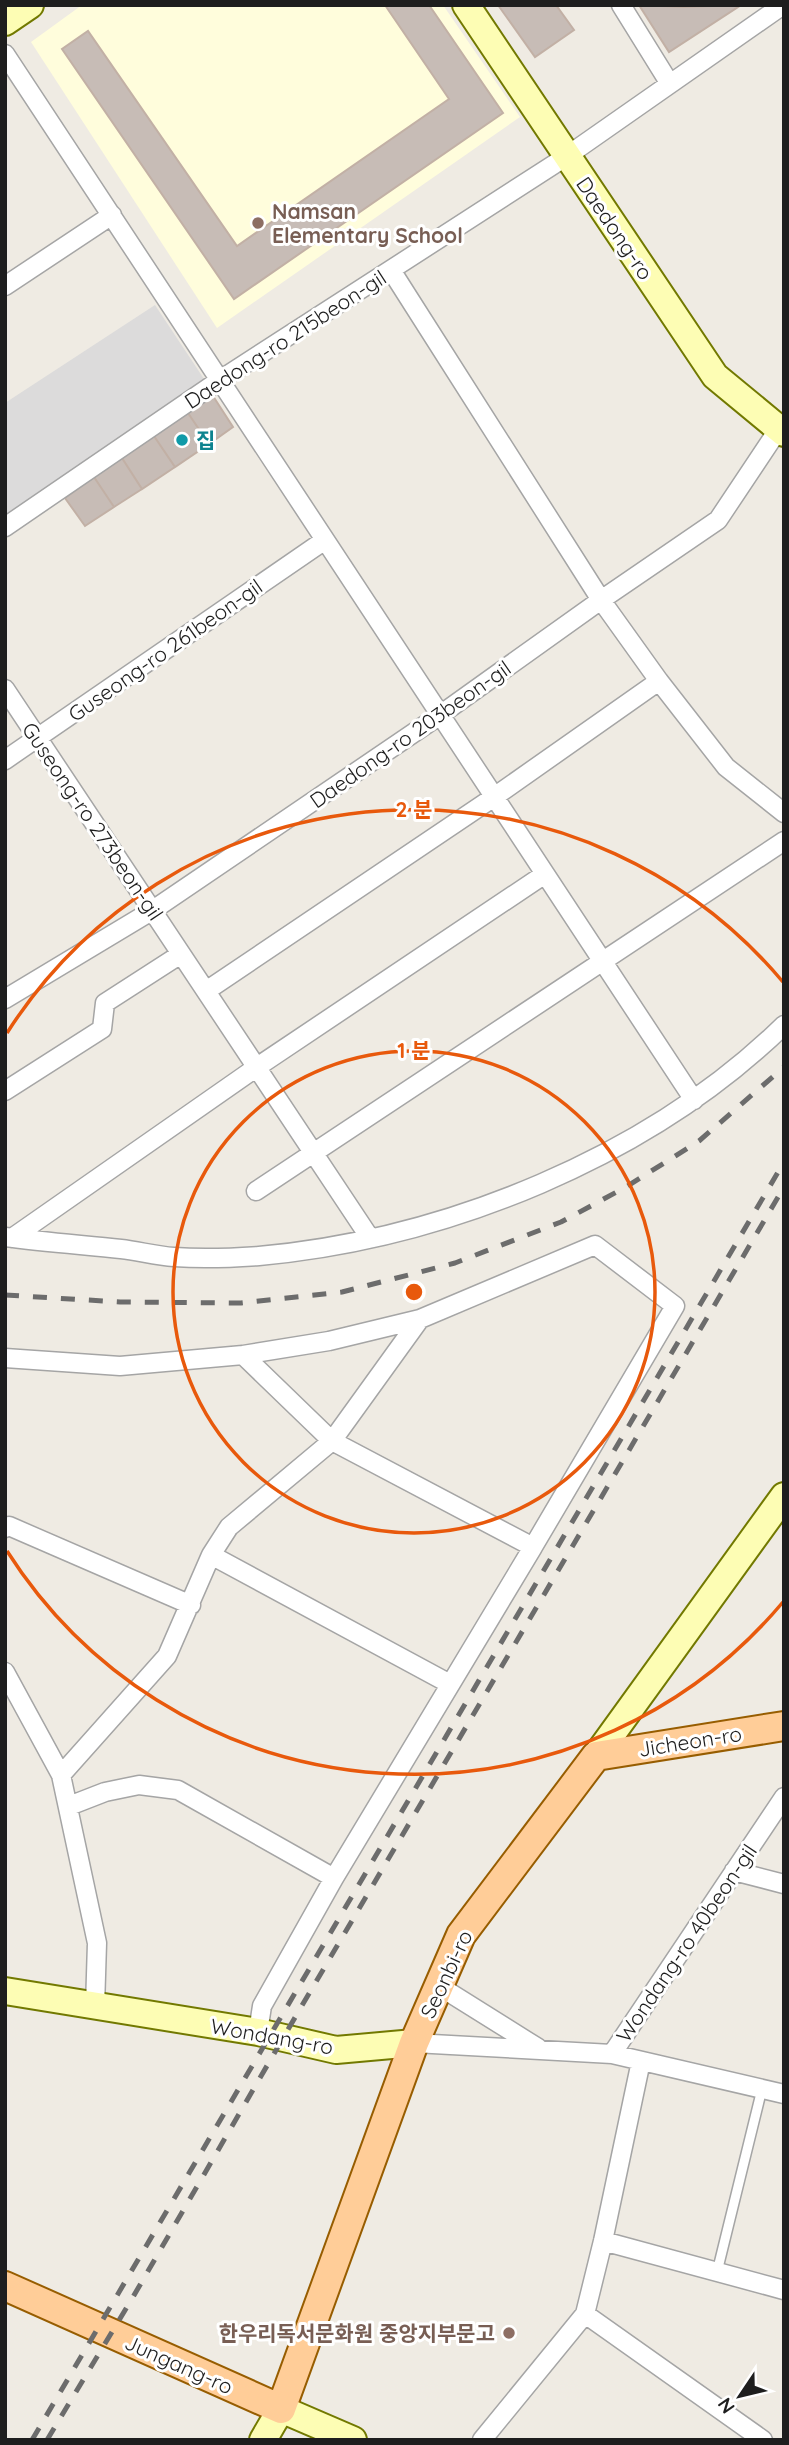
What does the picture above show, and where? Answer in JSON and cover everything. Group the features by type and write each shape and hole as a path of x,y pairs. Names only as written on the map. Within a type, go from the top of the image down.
{"main road":[{"path":"5,22 30,5"},
{"name":"Daedong-ro","path":"466,5 715,376 781,431"},
{"name":"Seonbi-ro","path":"263,2440 281,2409 414,2043 461,1935 596,1756 784,1496"},
{"name":"Jicheon-ro","path":"596,1756 784,1726"},
{"name":"Wondang-ro","path":"5,1991 258,2032 336,2050 414,2043"},
{"name":"Jungang-ro","path":"5,2287 353,2440"}],"street":[{"path":"621,5 670,84"},
{"name":"Daedong-ro 215beon-gil","path":"5,527 220,380 567,156 783,5"},
{"path":"5,54 694,1100"},
{"path":"5,286 112,215"},
{"path":"391,270 601,600 659,681 726,767 784,813"},
{"name":"Daedong-ro 203beon-gil","path":"5,999 152,910 440,715 718,520 781,431"},
{"name":"Guseong-ro 261beon-gil","path":"5,760 325,540"},
{"path":"206,991 659,681"},
{"name":"Guseong-ro 273beon-gil","path":"5,689 370,1238"},
{"path":"256,1191 784,841"},
{"path":"8,1238 545,874"},
{"path":"5,1091 102,1029 105,1003 181,954"},
{"path":"8,1238 173,1257 258,1256 370,1238 488,1204 607,1152 694,1100 784,1025"},
{"path":"5,1358 120,1366 243,1355 328,1341 420,1319 595,1245 675,1306 334,1878 262,2006 258,2032"},
{"path":"61,1775 167,1656 211,1555 229,1527 332,1441 420,1319"},
{"path":"243,1355 332,1441 533,1547"},
{"path":"5,1528 9,1526 191,1605"},
{"path":"211,1555 450,1684"},
{"path":"5,1672 61,1775 97,1943 95,2007"},
{"path":"69,1806 105,1792 139,1785 178,1790 334,1878"},
{"name":"Wondang-ro 40beon-gil","path":"612,2054 784,1797"},
{"path":"734,1871 784,1884"},
{"name":"Wondang-ro","path":"439,1986 541,2050"},
{"name":"Wondang-ro","path":"414,2043 612,2054 784,2094"},
{"path":"482,2440 585,2314 642,2061"},
{"path":"603,2241 784,2290"},
{"path":"585,2314 763,2440"}],"lane":[{"path":"717,2272 762,2089"}],"shaded area":[{"name":"Namsan Elementary School","path":"82,5 443,5 520,117 217,328 31,42"},
{"path":"155,305 206,382 5,515 5,403"}],"building":[{"path":"385,5 429,5 503,113 234,299 62,49 88,31 237,246 449,99"},
{"path":"498,5 556,5 574,30 535,57"},
{"path":"639,5 683,7 741,5 669,52"},
{"name":"집","path":"213,396 233,427 209,444 188,413"},
{"name":"집","path":"188,413 209,444 175,467 154,436"},
{"name":"집","path":"154,436 175,467 142,489 122,458"},
{"path":"122,458 142,489 114,507 94,477"},
{"path":"94,477 114,507 85,526 65,498"}],"railway":[{"path":"5,1295 120,1302 241,1303 342,1292 455,1263 561,1222 626,1187 699,1141 784,1067"},
{"path":"32,2440 784,1162"},
{"path":"47,2440 784,1187"}],"place":[{"name":"Namsan Elementary School","path":"258,223"},
{"name":"집","path":"182,440"},
{"name":"한우리독서문화원 중앙지부문고","path":"509,2333"}]}
